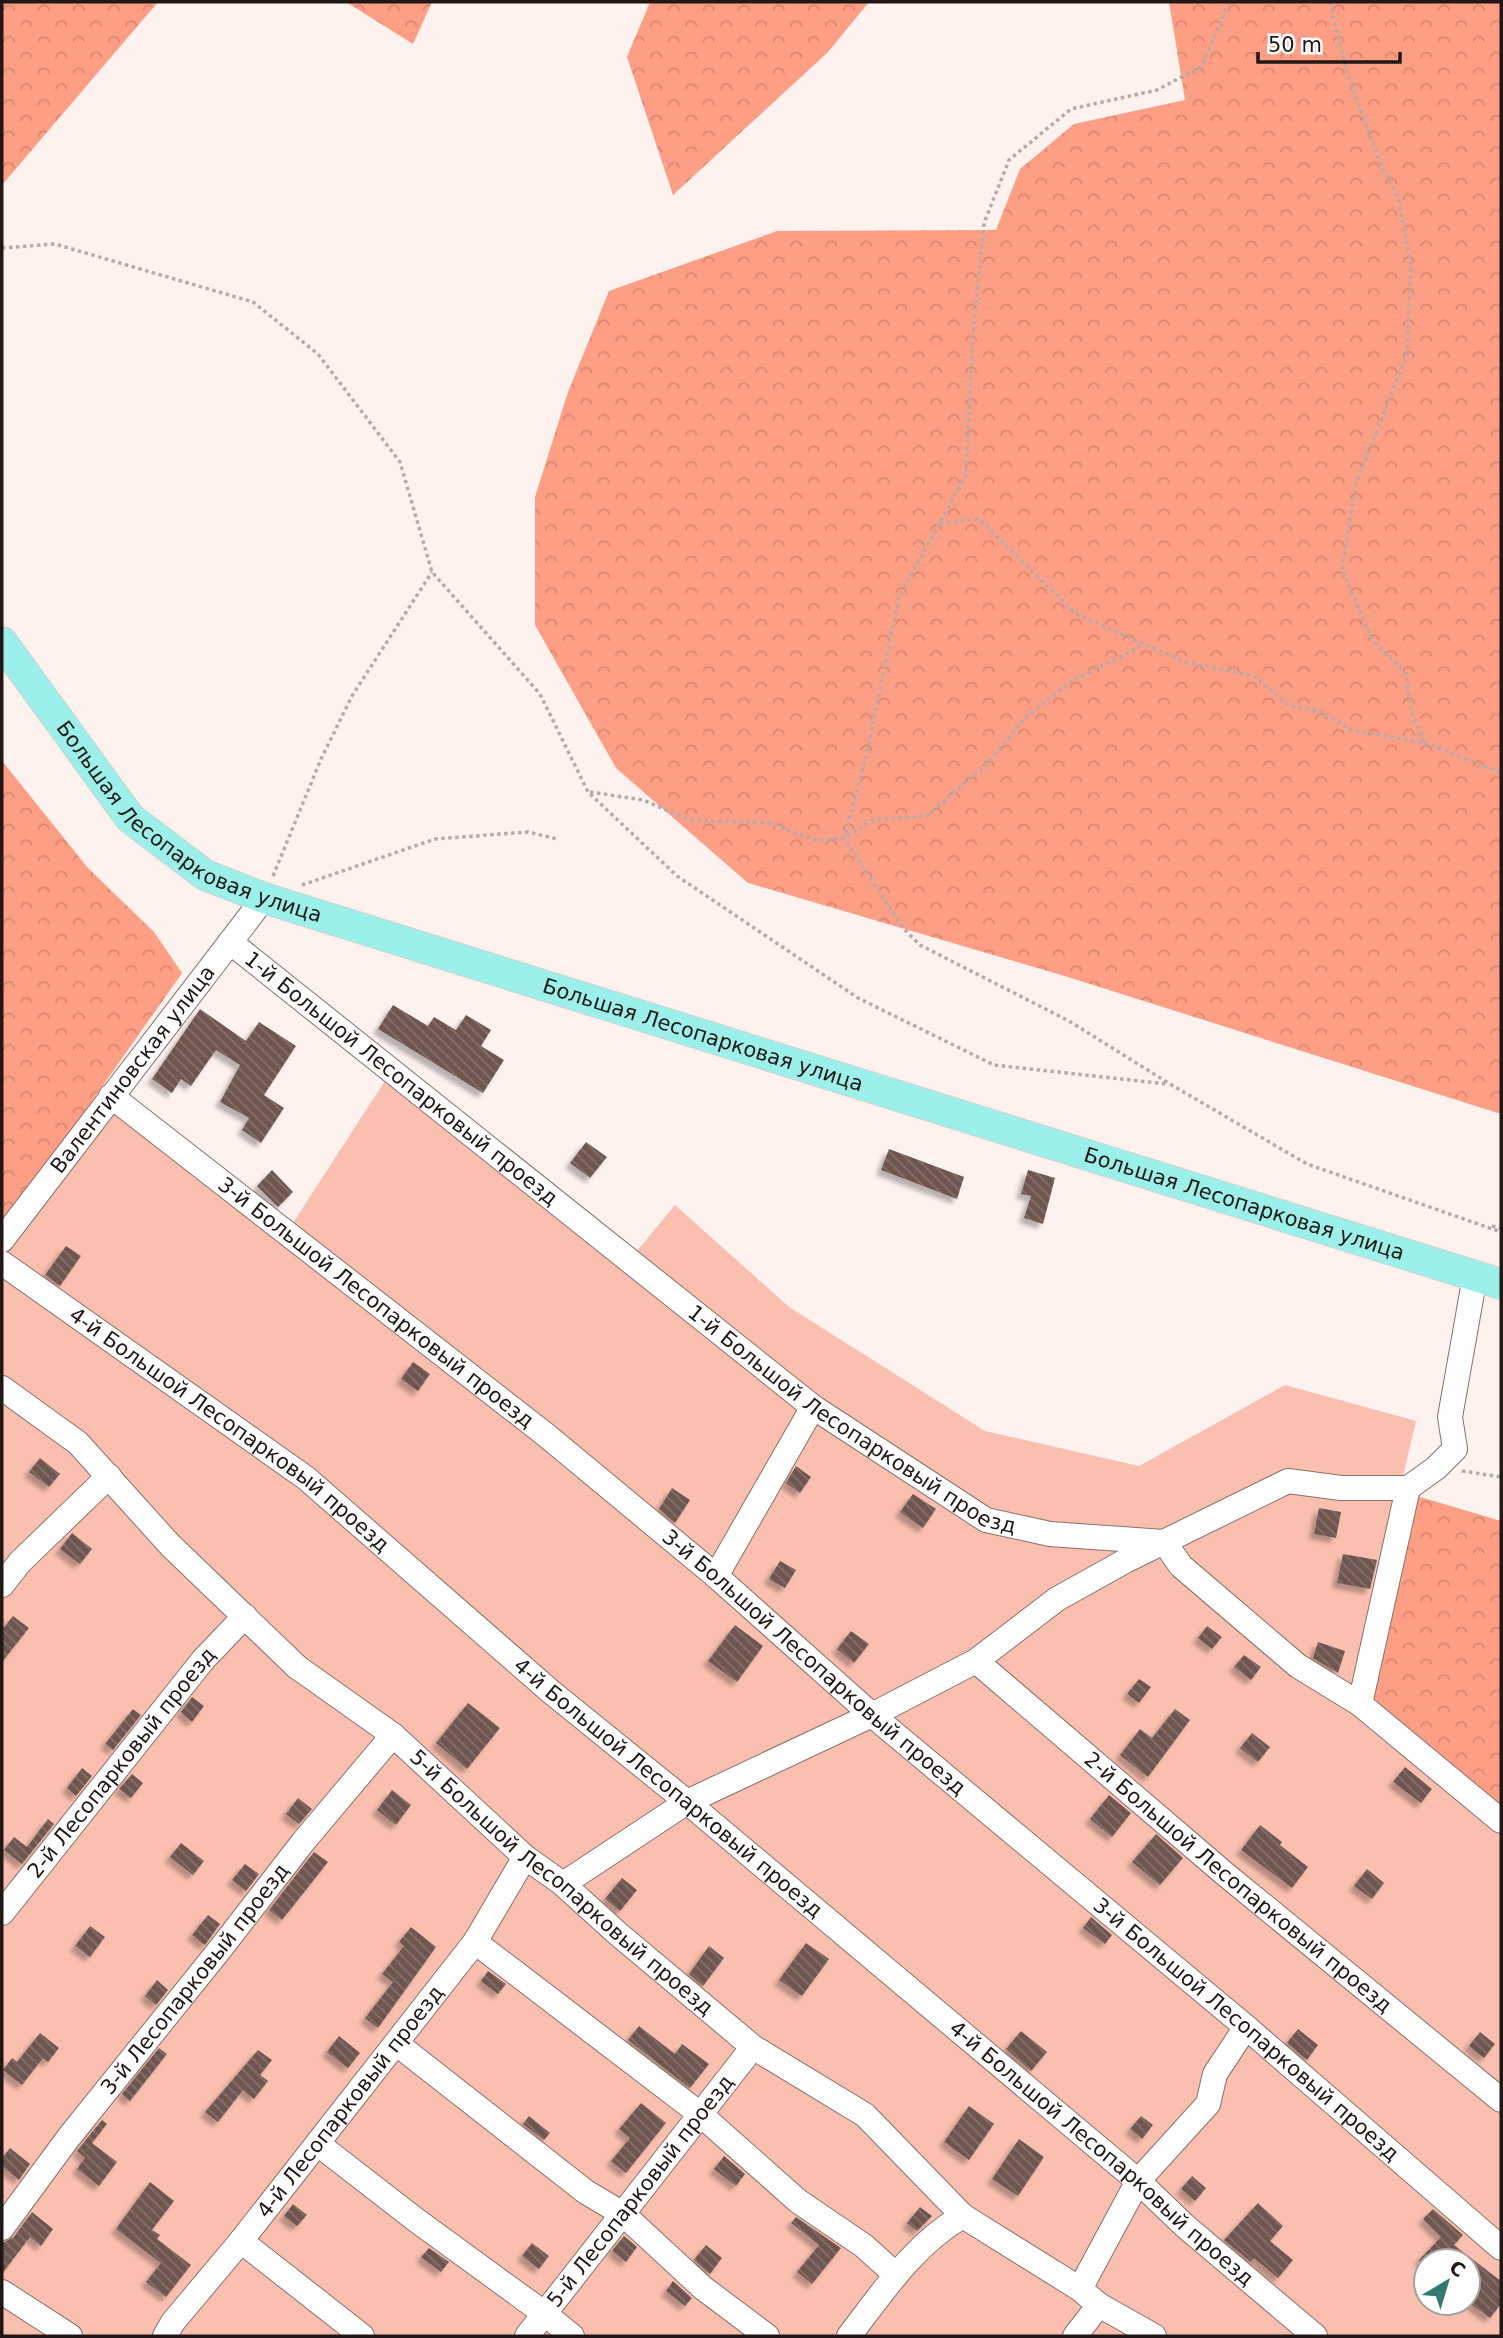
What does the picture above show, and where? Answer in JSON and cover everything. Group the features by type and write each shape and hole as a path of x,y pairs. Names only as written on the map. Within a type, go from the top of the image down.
{"main road":[{"name":"Большая Лесопарковая улица","path":"2,642 130,818 205,875 264,898 1488,1280"}],"street":[{"name":"Валентиновская улица","path":"2,1240 264,898"},
{"name":"1-й Большой Лесопарковый проезд","path":"230,942 813,1407 986,1520 1050,1534 1164,1542"},
{"name":"3-й Большой Лесопарковый проезд","path":"111,1096 546,1435 716,1576 872,1715 1247,2027 1501,2248"},
{"name":"4-й Большой Лесопарковый проезд","path":"2,1263 306,1478 550,1691 687,1802 1138,2181 1303,2333"},
{"path":"564,1884 687,1802 872,1715 976,1661 1057,1599 1288,1481 1341,1488 1408,1488 1436,1468 1455,1449 1450,1417 1488,1280"},
{"name":"5-й Большой Лесопарковый проезд","path":"2,1388 78,1443 170,1545 297,1667 393,1735 525,1857 564,1884 617,1933 753,2047 865,2115 963,2216 1154,2336"},
{"path":"716,1576 813,1407"},
{"path":"2,1586 20,1562 109,1476"},
{"path":"1360,1704 1408,1488"},
{"path":"1164,1542 1181,1566 1298,1666 1360,1704 1501,1821"},
{"name":"2-й Лесопарковый проезд","path":"2,1913 203,1660 245,1616"},
{"name":"2-й Большой Лесопарковый проезд","path":"976,1661 1225,1874 1501,2100"},
{"name":"3-й Лесопарковый проезд","path":"2,2228 69,2137 303,1842 393,1735"},
{"name":"4-й Лесопарковый проезд","path":"165,2336 173,2322 241,2241 475,1942 525,1857"},
{"path":"475,1942 700,2114 798,2201 864,2246 896,2275"},
{"path":"1075,2336 1138,2181 1208,2104 1215,2074 1247,2027"},
{"path":"397,2044 586,2192 622,2214 703,2288 767,2336"},
{"name":"5-й Лесопарковый проезд","path":"527,2336 753,2047"},
{"path":"317,2144 572,2336"},
{"path":"849,2336 896,2275 946,2226 963,2216"},
{"path":"241,2241 362,2336"},
{"path":"2,2292 70,2336"}],"path":[{"path":"1229,2 1202,66 1157,90 1071,109 1009,160 984,223 973,332 966,475 899,597 865,761 844,838 903,928 920,945 1069,1021 1307,1164 1501,1230"},
{"path":"1330,2 1348,76 1379,160 1398,197 1411,265 1407,355 1356,483 1342,570 1371,638 1406,674 1411,712 1424,743"},
{"path":"2,248 55,244 253,302 318,354 400,462 432,572 540,694 588,792 677,876 858,998 994,1065 1170,1084"},
{"path":"940,523 979,519 1076,614 1185,662 1254,676 1290,706 1319,711 1351,730 1424,743 1501,773"},
{"path":"264,898 321,759 352,695 432,572"},
{"path":"588,792 643,800 690,820 770,823 817,841 844,838 873,820 927,816 988,763 1024,719 1070,682 1144,644"},
{"path":"264,898 435,839 528,832 557,839"},
{"path":"1436,1468 1501,1477"}],"green space":[{"path":"2,2 158,2 2,185"},
{"path":"346,2 432,2 413,44"},
{"path":"650,2 869,2 828,52 673,195 627,57"},
{"path":"1169,2 1501,2 1501,1114 1068,977 748,883 616,768 535,625 535,497 568,392 609,291 777,231 996,230 1020,169 1074,124 1185,100"},
{"path":"2,761 88,868 154,932 182,973 2,1229"},
{"path":"1417,1496 1501,1521 1501,1810 1371,1702"}],"shaded area":[{"path":"394,1067 637,1251 675,1205 789,1307 985,1431 1139,1466 1285,1385 1416,1421 1351,1698 1501,1826 1501,2336 2,2336 2,1254 122,1103 287,1232"}],"building":[{"path":"393,1005 428,1026 434,1017 456,1030 466,1015 491,1030 481,1046 504,1060 483,1093 378,1029"},
{"path":"200,1009 246,1041 259,1022 296,1046 264,1095 284,1108 261,1143 242,1130 249,1118 220,1102 240,1065 216,1050 191,1086 181,1079 172,1093 152,1079"},
{"path":"586,1142 607,1157 590,1178 570,1163"},
{"path":"889,1149 964,1177 957,1199 881,1170"},
{"path":"272,1170 293,1192 278,1207 257,1186"},
{"path":"1028,1170 1055,1178 1043,1224 1024,1218 1031,1196 1021,1194"},
{"path":"66,1246 81,1256 60,1286 45,1275"},
{"path":"413,1362 430,1374 418,1391 401,1379"},
{"path":"40,1458 60,1474 49,1487 29,1472"},
{"path":"796,1466 811,1477 800,1493 786,1483"},
{"path":"672,1488 690,1500 675,1523 659,1509"},
{"path":"913,1494 936,1509 923,1528 900,1512"},
{"path":"1319,1508 1341,1512 1336,1538 1314,1534"},
{"path":"72,1533 92,1549 80,1564 60,1549"},
{"path":"1343,1554 1377,1560 1370,1589 1337,1583"},
{"path":"780,1561 796,1570 785,1588 769,1579"},
{"path":"13,1616 29,1628 2,1662 2,1630"},
{"path":"735,1625 763,1646 737,1682 708,1661"},
{"path":"1207,1626 1222,1637 1212,1649 1198,1638"},
{"path":"851,1631 869,1644 854,1663 837,1649"},
{"path":"1318,1642 1345,1651 1338,1673 1313,1658"},
{"path":"1244,1655 1261,1667 1251,1680 1234,1667"},
{"path":"1139,1679 1151,1687 1139,1703 1127,1694"},
{"path":"192,1697 204,1706 192,1722 181,1712"},
{"path":"468,1703 500,1728 467,1769 436,1743"},
{"path":"133,1709 141,1715 113,1750 105,1744"},
{"path":"1175,1709 1190,1720 1148,1777 1120,1755 1140,1729 1152,1738"},
{"path":"1252,1733 1270,1747 1258,1762 1240,1748"},
{"path":"1405,1767 1432,1789 1421,1803 1393,1782"},
{"path":"82,1768 92,1776 76,1796 67,1788"},
{"path":"132,1774 143,1783 131,1798 119,1789"},
{"path":"392,1790 411,1805 396,1825 377,1810"},
{"path":"1109,1795 1131,1813 1112,1837 1090,1819"},
{"path":"298,1798 312,1809 299,1824 286,1814"},
{"path":"48,1819 54,1824 22,1864 4,1850 14,1837 27,1847"},
{"path":"1260,1825 1308,1867 1292,1888 1241,1850"},
{"path":"1156,1834 1183,1858 1160,1885 1132,1862"},
{"path":"181,1843 204,1861 193,1875 170,1857"},
{"path":"314,1852 328,1862 282,1920 269,1910"},
{"path":"245,1864 259,1874 246,1891 232,1880"},
{"path":"1367,1869 1384,1883 1372,1899 1354,1886"},
{"path":"622,1878 637,1890 620,1911 605,1899"},
{"path":"208,1915 220,1924 205,1945 192,1935"},
{"path":"1091,1917 1112,1935 1105,1944 1083,1928"},
{"path":"90,1926 105,1937 90,1957 75,1946"},
{"path":"411,1927 436,1947 378,2028 365,2018 393,1982 382,1974 404,1946 399,1942"},
{"path":"806,1943 829,1959 802,1996 779,1980"},
{"path":"709,1946 724,1958 703,1986 689,1974"},
{"path":"488,1971 506,1984 498,1994 481,1981"},
{"path":"157,1980 168,1990 156,2005 145,1996"},
{"path":"639,2026 675,2054 682,2044 709,2064 690,2088 628,2040"},
{"path":"1298,2029 1318,2045 1307,2060 1287,2043"},
{"path":"1021,2031 1047,2052 1031,2071 1006,2049"},
{"path":"1480,2032 1495,2044 1484,2058 1469,2046"},
{"path":"40,2033 59,2048 48,2062 43,2058 22,2085 3,2070 12,2058 17,2062"},
{"path":"339,2036 360,2053 348,2068 327,2052"},
{"path":"159,2048 167,2054 130,2101 122,2094"},
{"path":"258,2050 272,2060 260,2075 268,2081 254,2099 243,2090 218,2122 205,2112"},
{"path":"641,2103 666,2123 626,2173 611,2161 630,2138 619,2129"},
{"path":"969,2106 994,2124 969,2160 944,2142"},
{"path":"529,2116 550,2133 544,2140 523,2124"},
{"path":"1141,2116 1153,2125 1142,2139 1130,2129"},
{"path":"102,2120 107,2124 92,2143 117,2162 99,2186 77,2169 85,2158 77,2151"},
{"path":"1019,2139 1044,2157 1018,2196 992,2179"},
{"path":"10,2148 30,2164 19,2180 2,2166 2,2158"},
{"path":"724,2156 745,2174 736,2186 714,2169"},
{"path":"1192,2176 1206,2188 1195,2201 1181,2189"},
{"path":"150,2182 174,2201 152,2230 160,2235 157,2239 191,2265 166,2297 146,2282 161,2263 116,2229"},
{"path":"1258,2203 1283,2226 1270,2241 1293,2260 1278,2278 1254,2258 1251,2262 1224,2240"},
{"path":"293,2204 307,2215 297,2226 284,2216"},
{"path":"920,2207 932,2216 917,2231 907,2223"},
{"path":"1433,2209 1463,2235 1454,2245 1457,2247 1431,2247 1441,2237 1423,2219"},
{"path":"32,2212 53,2229 41,2246 30,2237 2,2274 2,2243 14,2237"},
{"path":"796,2217 841,2248 812,2284 797,2272 819,2245 791,2223"},
{"path":"624,2236 637,2247 626,2262 612,2251"},
{"path":"532,2243 549,2256 539,2269 522,2256"},
{"path":"706,2245 722,2258 710,2274 694,2260"},
{"path":"429,2248 449,2262 441,2272 421,2257"},
{"path":"1482,2266 1501,2281 1501,2304 1490,2318 1482,2312"},
{"path":"673,2281 692,2298 685,2306 666,2291"}]}
